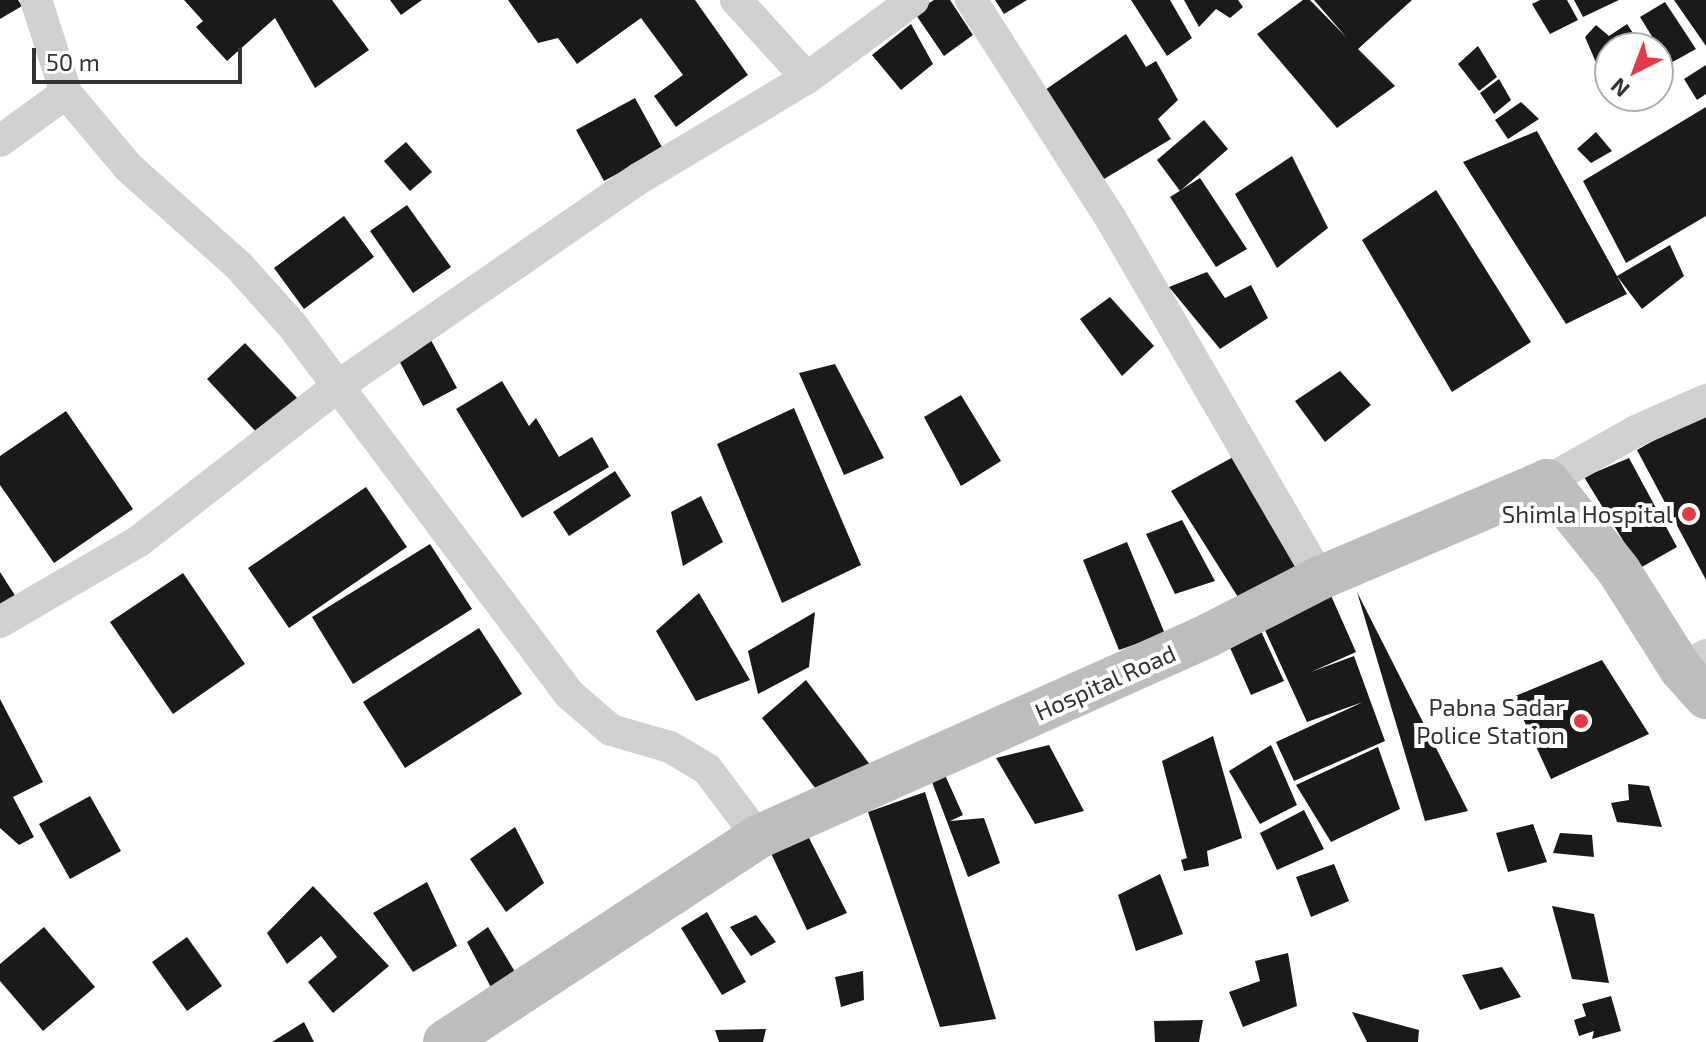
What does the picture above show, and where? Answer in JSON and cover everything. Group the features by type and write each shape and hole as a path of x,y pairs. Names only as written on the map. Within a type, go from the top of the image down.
{"main road":[{"name":"Hospital Road","path":"445,1042 758,837 1209,635 1320,578 1547,481"},
{"path":"1547,481 1698,674"}],"street":[{"path":"36,0 66,93 128,167 239,266 341,384 569,694 611,730 670,747 707,769 758,837"},
{"path":"736,0 807,78"},
{"path":"0,622 139,541 341,384 640,178 807,78 913,0"},
{"path":"971,0 1111,219 1320,578"},
{"path":"0,141 66,93"},
{"path":"1547,481 1636,431 1706,400"}],"building":[{"path":"0,0 18,0 22,6 0,19"},
{"path":"184,0 332,0 369,50 315,88 275,18 227,61 196,27 203,21"},
{"path":"390,0 422,0 401,15"},
{"path":"508,0 695,0 748,75 676,127 654,96 683,75 641,18 577,64 558,38 538,43"},
{"path":"934,0 950,0 973,35 944,56 914,12"},
{"path":"995,0 1027,0 1004,14"},
{"path":"1131,0 1170,0 1192,38 1167,56"},
{"path":"1184,0 1238,0 1243,7 1230,18 1216,9 1199,27"},
{"path":"1303,0 1310,0 1347,38 1314,0 1412,0 1358,49 1395,86 1337,128 1257,34"},
{"path":"1540,0 1567,0 1578,20 1550,34 1532,4"},
{"path":"1574,0 1619,0 1583,17"},
{"path":"1674,0 1706,0 1706,46"},
{"path":"1665,2 1696,49 1674,61 1674,32 1649,32 1640,17"},
{"path":"911,24 933,64 901,90 872,55"},
{"path":"1627,24 1632,32 1615,32"},
{"path":"1596,25 1604,32 1594,32 1594,58 1585,37"},
{"path":"1126,34 1146,67 1156,61 1178,100 1158,119 1171,139 1099,182 1045,90"},
{"path":"1478,46 1497,77 1479,91 1458,64"},
{"path":"1706,65 1706,94 1697,100 1684,79"},
{"path":"1499,79 1511,100 1494,114 1480,93"},
{"path":"635,98 663,149 604,181 576,130"},
{"path":"1521,102 1539,119 1508,139 1495,120"},
{"path":"1706,107 1706,216 1626,263 1583,181"},
{"path":"1204,120 1228,149 1180,191 1157,160"},
{"path":"1537,131 1627,294 1566,324 1463,162"},
{"path":"1596,132 1612,151 1591,163 1577,149"},
{"path":"406,142 432,172 410,191 384,161"},
{"path":"1292,156 1328,228 1277,268 1235,194"},
{"path":"1200,178 1247,249 1216,267 1170,197"},
{"path":"1436,190 1531,342 1452,392 1362,240"},
{"path":"407,205 451,267 413,293 370,231"},
{"path":"344,216 374,257 304,309 274,268"},
{"path":"1670,245 1684,276 1642,309 1617,276"},
{"path":"1207,272 1225,298 1251,285 1268,318 1220,349 1169,287"},
{"path":"1110,297 1154,346 1122,376 1080,319"},
{"path":"426,331 457,388 423,406 393,349"},
{"path":"245,343 300,401 261,437 207,379"},
{"path":"835,364 884,458 844,475 799,373"},
{"path":"1340,371 1371,405 1325,442 1295,401"},
{"path":"502,381 529,426 536,418 559,457 592,437 609,467 522,518 456,409"},
{"path":"961,395 1001,461 961,486 924,417"},
{"path":"794,408 861,565 782,603 717,444"},
{"path":"66,411 133,509 54,563 0,485 0,456"},
{"name":"Shimla Hospital","path":"1706,411 1706,580 1637,450"},
{"path":"1235,456 1300,574 1243,605 1171,491"},
{"path":"1629,458 1677,547 1640,568 1584,477"},
{"path":"615,471 631,496 569,536 553,512"},
{"path":"366,487 407,547 289,628 248,568"},
{"path":"701,496 723,542 683,566 671,512"},
{"path":"1182,520 1215,581 1175,594 1146,534"},
{"path":"1127,542 1165,634 1119,650 1083,560"},
{"path":"430,544 472,609 353,684 312,617"},
{"path":"0,572 18,600 0,612"},
{"path":"183,573 245,664 173,714 110,622"},
{"path":"1325,582 1356,652 1311,672 1354,656 1385,741 1294,781 1276,742 1363,702 1307,722 1258,615"},
{"path":"1357,592 1468,811 1425,821"},
{"path":"699,593 750,680 696,701 656,631"},
{"path":"815,612 809,667 758,694 748,651"},
{"path":"1255,618 1284,681 1251,695 1224,634"},
{"path":"479,628 522,694 405,768 363,702"},
{"path":"1602,660 1649,734 1551,779 1513,697"},
{"path":"806,680 880,778 825,801 762,718"},
{"path":"0,699 43,782 13,797 34,837 19,845 0,828"},
{"path":"1213,736 1242,838 1207,851 1209,866 1184,871 1181,860 1187,858 1162,761"},
{"path":"1049,745 1084,811 1035,824 996,758"},
{"path":"1271,745 1297,805 1260,824 1229,771"},
{"path":"1378,747 1400,809 1331,842 1296,785"},
{"path":"940,764 963,815 950,821 984,818 1000,863 968,877 927,769"},
{"path":"1628,784 1649,786 1662,827 1617,822 1611,803 1629,800"},
{"path":"925,792 996,1019 940,1027 868,812"},
{"path":"90,796 121,851 70,879 39,824"},
{"path":"1304,810 1324,849 1277,870 1260,833"},
{"path":"1533,824 1547,862 1508,872 1496,833"},
{"path":"515,827 544,883 506,912 470,859"},
{"path":"805,830 847,913 807,930 769,849"},
{"path":"1560,833 1592,835 1594,857 1553,853"},
{"path":"1334,864 1349,901 1311,917 1296,877"},
{"path":"1160,874 1183,934 1136,951 1118,895"},
{"path":"427,882 457,946 413,972 373,913"},
{"path":"313,886 389,966 333,1013 308,982 337,957 321,936 287,964 267,933"},
{"path":"1552,906 1594,914 1609,983 1572,979"},
{"path":"707,912 746,982 722,995 681,928"},
{"path":"756,915 776,942 751,956 730,927"},
{"path":"44,927 95,987 43,1031 0,981 0,964"},
{"path":"488,927 520,980 495,995 467,942"},
{"path":"187,937 222,986 187,1011 152,962"},
{"path":"1288,953 1297,1006 1243,1027 1229,992 1260,981 1255,961"},
{"path":"1502,967 1521,997 1480,1010 1462,975"},
{"path":"863,971 864,1000 841,1007 835,977"},
{"path":"1611,996 1621,1031 1592,1039 1594,1031 1579,1036 1574,1020 1586,1016 1582,1004"},
{"path":"1352,1012 1419,1030 1418,1042 1367,1042"},
{"path":"1203,1020 1199,1042 1155,1042 1154,1021"},
{"path":"304,1022 314,1042 272,1042"},
{"path":"766,1029 763,1042 719,1042 715,1030"}],"place":[{"name":"Shimla Hospital","path":"1689,514"},
{"name":"Pabna Sadar Police Station","path":"1581,721"}]}
